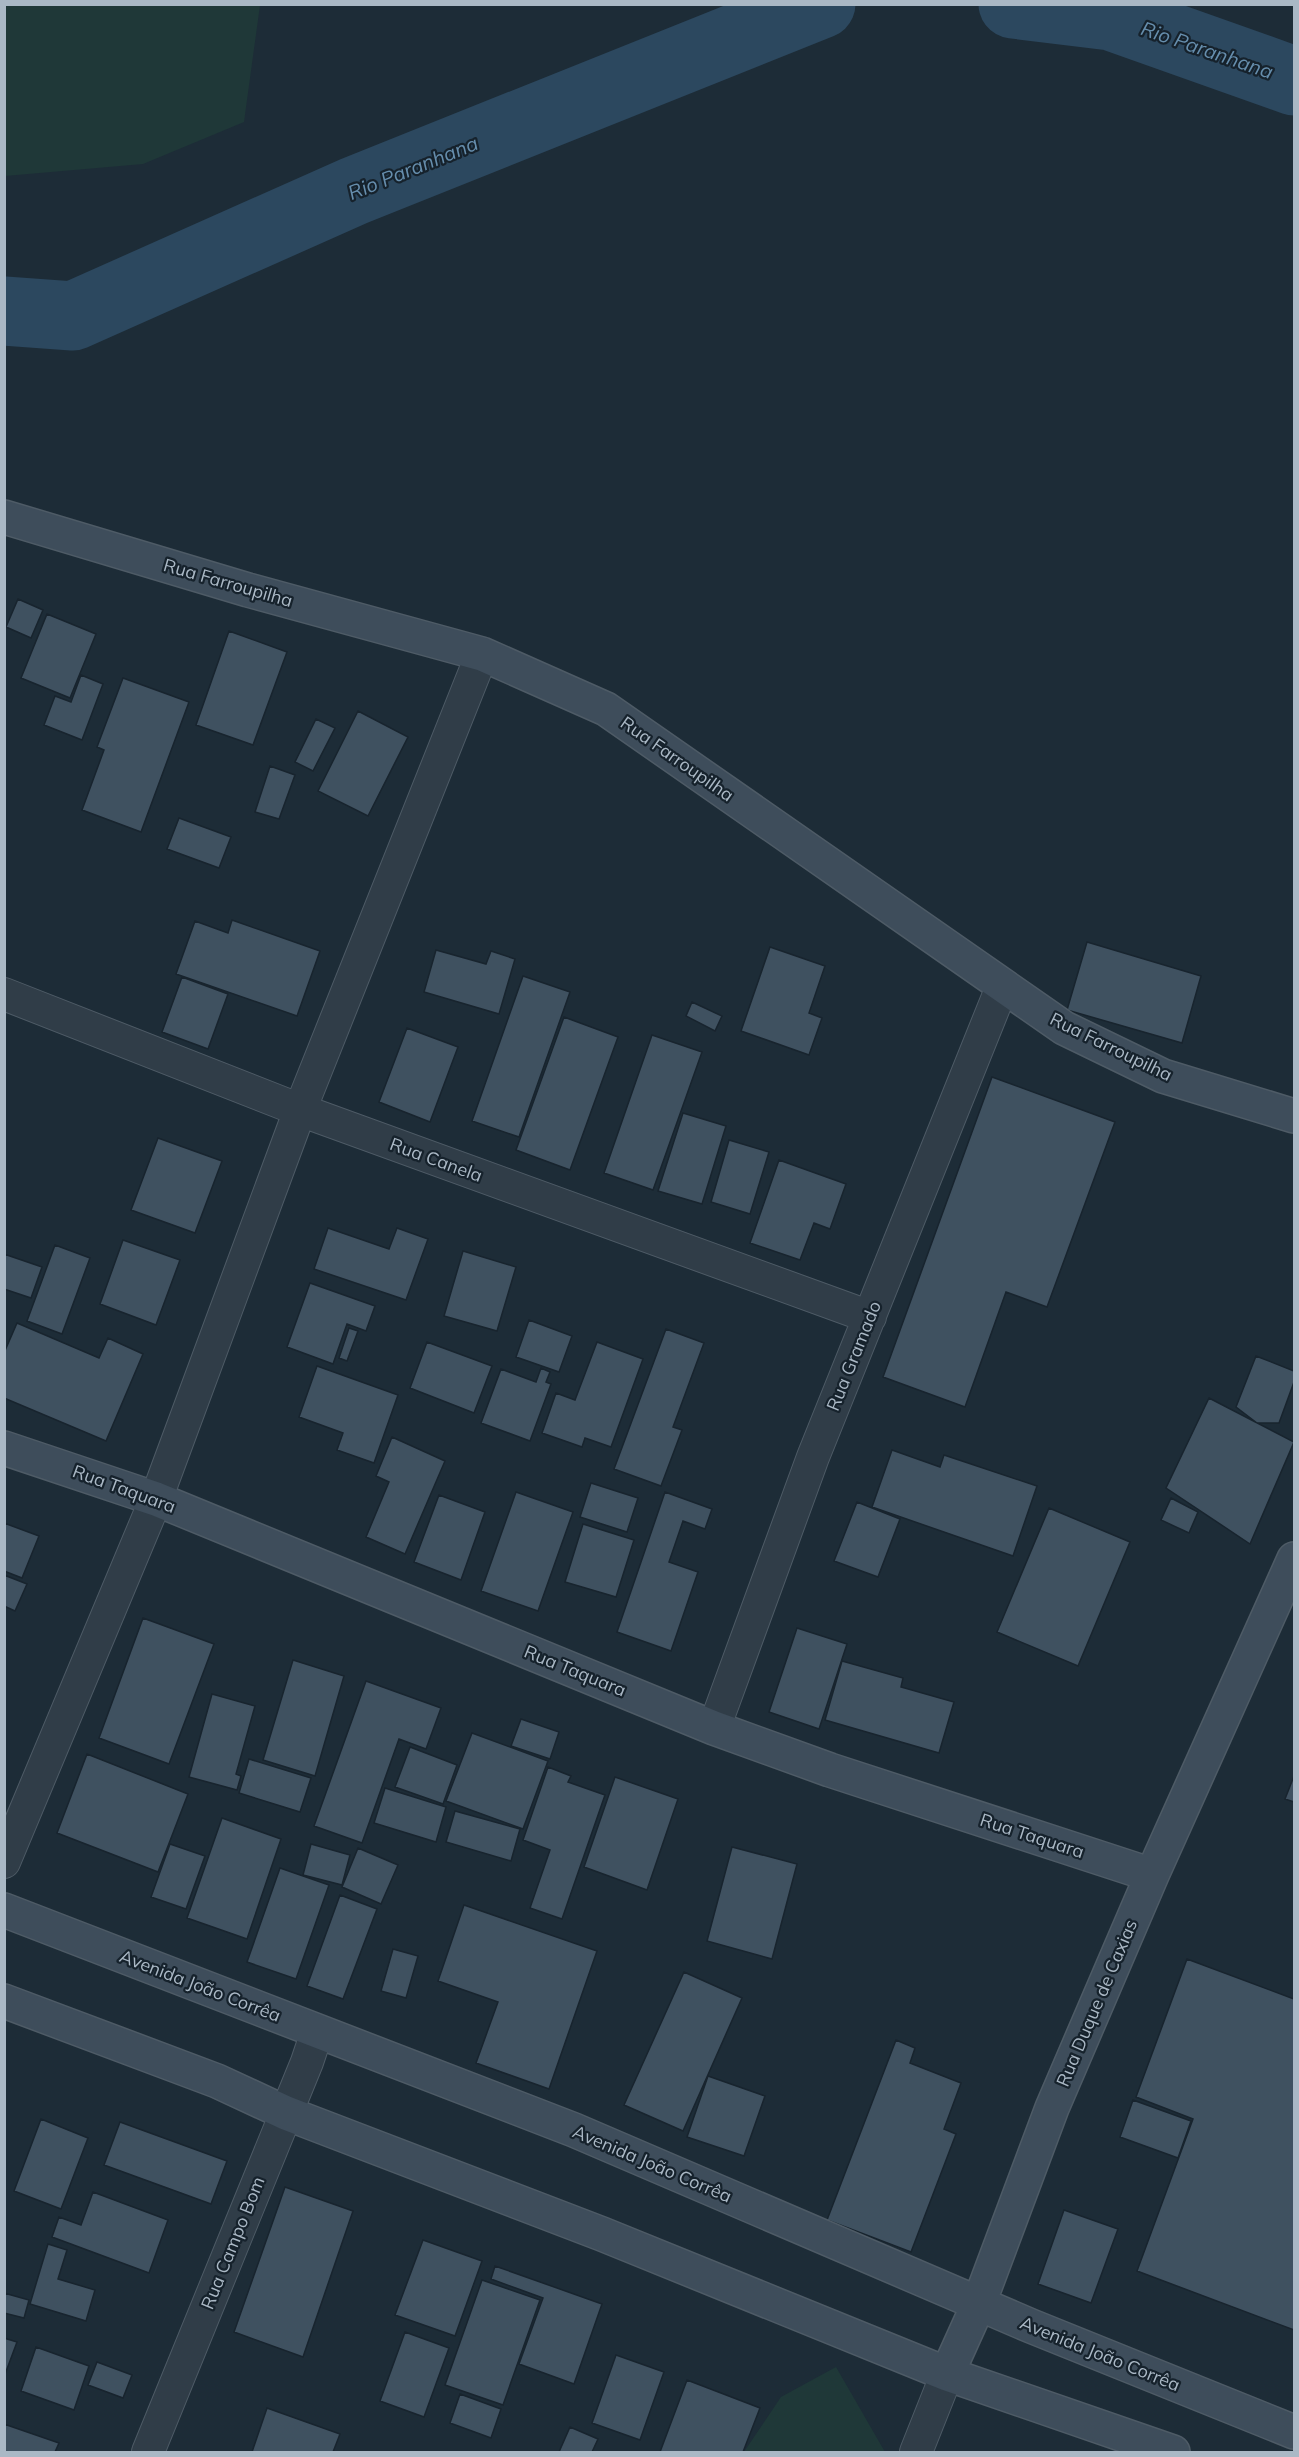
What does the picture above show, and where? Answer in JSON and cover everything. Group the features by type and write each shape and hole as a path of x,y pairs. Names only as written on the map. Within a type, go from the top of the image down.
{"street":[{"name":"Rua Farroupilha","path":"4,517 248,590 483,654 606,709 1064,1028 1163,1076 1294,1116"},
{"path":"4,1862 156,1499 300,1110 483,654"},
{"name":"Rua Gramado","path":"714,1728 813,1457 1002,987"},
{"name":"Rua Canela","path":"4,994 300,1110 870,1317"},
{"name":"Rua Taquara","path":"4,1448 156,1499 714,1728 830,1770 1152,1875"},
{"name":"Rua Duque de Caxias","path":"916,2452 947,2374 979,2303 1052,2108 1152,1875 1294,1559"},
{"name":"Avenida João Corrêa","path":"4,1910 574,2130 979,2303 1294,2432"},
{"path":"4,2001 217,2081 286,2113 602,2234 947,2374 1173,2452"},
{"name":"Rua Campo Bom","path":"148,2452 317,2032"}],"green space":[{"path":"5,4 260,5 244,122 143,164 5,176"},
{"path":"836,2367 885,2452 744,2452 781,2397"}],"building":[{"path":"18,599 43,610 31,638 6,627"},
{"path":"47,614 96,634 70,698 21,678"},
{"path":"229,631 287,652 253,745 196,725"},
{"path":"81,675 103,684 82,740 44,725 55,696 71,702"},
{"path":"123,678 189,702 141,832 82,810 104,750 97,747"},
{"path":"358,711 408,737 368,816 318,791"},
{"path":"316,719 335,728 313,771 295,762"},
{"path":"270,766 295,775 279,819 255,812"},
{"path":"179,818 231,837 219,868 167,849"},
{"path":"232,920 320,951 297,1016 176,974 195,921 228,933"},
{"path":"1087,942 1201,976 1182,1043 1067,1010"},
{"path":"770,947 825,966 809,1013 822,1018 809,1055 741,1031"},
{"path":"436,950 486,964 491,951 515,959 499,1014 424,992"},
{"path":"523,976 570,992 519,1137 472,1121"},
{"path":"182,977 228,994 208,1049 162,1032"},
{"path":"692,1002 722,1016 715,1031 686,1016"},
{"path":"564,1017 618,1037 570,1170 516,1150"},
{"path":"407,1028 458,1047 430,1122 379,1102"},
{"path":"652,1035 702,1052 653,1190 604,1173"},
{"path":"992,1077 1115,1122 1047,1307 1006,1292 965,1407 883,1377"},
{"path":"683,1113 726,1126 702,1204 658,1191"},
{"path":"158,1138 222,1161 195,1233 131,1210"},
{"path":"729,1140 769,1152 750,1214 711,1202"},
{"path":"779,1160 846,1184 830,1229 814,1223 800,1260 750,1243"},
{"path":"328,1228 389,1249 397,1228 428,1239 406,1300 314,1269"},
{"path":"123,1240 180,1260 156,1325 100,1304"},
{"path":"55,1245 90,1258 62,1334 27,1321"},
{"path":"463,1251 516,1267 497,1331 444,1316"},
{"path":"4,1254 42,1267 31,1298 4,1289"},
{"path":"310,1283 375,1306 366,1331 347,1324 333,1364 287,1347"},
{"path":"529,1320 572,1336 559,1372 516,1357"},
{"path":"17,1323 99,1358 108,1338 143,1354 106,1441 4,1398 4,1353"},
{"path":"349,1328 358,1331 347,1361 339,1358"},
{"path":"666,1329 704,1343 673,1427 682,1430 661,1486 614,1469"},
{"path":"427,1342 492,1366 474,1413 410,1388"},
{"path":"597,1342 643,1359 611,1447 585,1438 582,1447 542,1433 556,1393 575,1400"},
{"path":"1256,1356 1294,1371 1294,1382 1279,1423 1257,1423 1236,1407"},
{"path":"317,1366 398,1395 374,1463 337,1450 343,1433 299,1417"},
{"path":"541,1368 550,1372 546,1382 551,1384 530,1441 481,1423 501,1369 536,1382"},
{"path":"1209,1398 1294,1442 1250,1544 1166,1488"},
{"path":"392,1437 445,1461 405,1554 366,1537 389,1482 376,1476"},
{"path":"892,1450 940,1467 944,1455 1037,1486 1013,1556 872,1507"},
{"path":"591,1483 638,1498 627,1532 580,1517"},
{"path":"516,1492 573,1512 538,1611 481,1591"},
{"path":"665,1492 712,1509 705,1529 683,1521 669,1562 698,1572 671,1651 617,1632"},
{"path":"439,1495 485,1512 461,1580 414,1562"},
{"path":"1171,1498 1198,1512 1189,1533 1161,1520"},
{"path":"857,1502 900,1519 878,1577 834,1561"},
{"path":"1049,1508 1130,1542 1078,1666 997,1632"},
{"path":"4,1523 39,1536 22,1578 4,1571"},
{"path":"583,1524 634,1540 616,1597 565,1582"},
{"path":"4,1575 27,1584 15,1611 4,1606"},
{"path":"143,1618 214,1644 169,1764 99,1738"},
{"path":"797,1628 847,1644 819,1729 769,1712"},
{"path":"293,1660 344,1676 315,1776 263,1760"},
{"path":"842,1661 903,1678 901,1687 954,1702 939,1753 825,1720"},
{"path":"366,1681 441,1708 426,1749 399,1739 362,1843 314,1826"},
{"path":"212,1694 255,1706 236,1774 241,1776 237,1790 189,1777"},
{"path":"521,1719 559,1732 550,1759 511,1746"},
{"path":"472,1733 548,1761 523,1829 446,1801"},
{"path":"410,1747 457,1765 443,1804 395,1787"},
{"path":"87,1754 188,1794 158,1872 57,1833"},
{"path":"249,1759 311,1778 300,1812 239,1793"},
{"path":"548,1767 571,1776 568,1782 605,1795 562,1919 530,1908 550,1850 523,1840"},
{"path":"1294,1776 1294,1802 1285,1799"},
{"path":"615,1777 678,1799 647,1890 584,1867"},
{"path":"385,1788 446,1807 436,1842 374,1823"},
{"path":"455,1811 520,1829 511,1861 446,1842"},
{"path":"222,1818 281,1839 247,1939 187,1918"},
{"path":"170,1844 205,1856 186,1909 151,1897"},
{"path":"311,1844 350,1855 342,1885 303,1875"},
{"path":"732,1847 797,1864 772,1959 707,1941"},
{"path":"358,1848 398,1865 381,1904 342,1887"},
{"path":"280,1868 329,1885 296,1979 247,1962"},
{"path":"340,1895 377,1909 343,1999 307,1986"},
{"path":"464,1905 597,1951 549,2089 476,2063 498,2002 438,1981"},
{"path":"393,1949 418,1956 406,1998 381,1991"},
{"path":"1187,1959 1294,1999 1294,2330 1137,2271 1193,2119 1136,2097"},
{"path":"684,1972 742,1998 683,2131 624,2105"},
{"path":"896,2040 915,2048 910,2063 961,2083 944,2129 956,2134 911,2252 827,2220"},
{"path":"708,2076 765,2096 744,2156 687,2137"},
{"path":"1133,2100 1191,2121 1178,2158 1120,2137"},
{"path":"41,2119 88,2138 61,2209 14,2191"},
{"path":"120,2122 227,2161 211,2204 104,2165"},
{"path":"285,2187 353,2211 303,2357 234,2332"},
{"path":"93,2192 168,2220 149,2273 52,2237 59,2217 81,2225"},
{"path":"1064,2210 1118,2229 1091,2303 1038,2284"},
{"path":"423,2240 482,2261 455,2336 395,2315"},
{"path":"48,2244 67,2250 58,2279 95,2290 86,2321 30,2304"},
{"path":"495,2266 602,2304 574,2384 519,2364 543,2298 491,2279"},
{"path":"482,2280 540,2300 503,2405 445,2385"},
{"path":"4,2293 29,2300 24,2318 4,2313"},
{"path":"405,2332 449,2348 424,2417 380,2401"},
{"path":"4,2338 17,2342 4,2377"},
{"path":"36,2347 89,2366 74,2410 21,2391"},
{"path":"616,2355 664,2372 640,2440 592,2423"},
{"path":"97,2362 132,2375 123,2398 88,2385"},
{"path":"687,2380 760,2408 743,2452 660,2452"},
{"path":"460,2394 501,2409 491,2438 450,2423"},
{"path":"267,2408 340,2434 333,2452 252,2452"},
{"path":"4,2424 59,2443 55,2452 4,2452"},
{"path":"570,2427 598,2439 592,2452 559,2452"}],"waterway":[{"name":"Rio Paranhana","path":"4,311 73,316 354,191 821,4"},
{"name":"Rio Paranhana","path":"1013,4 1111,16 1294,81"}]}
